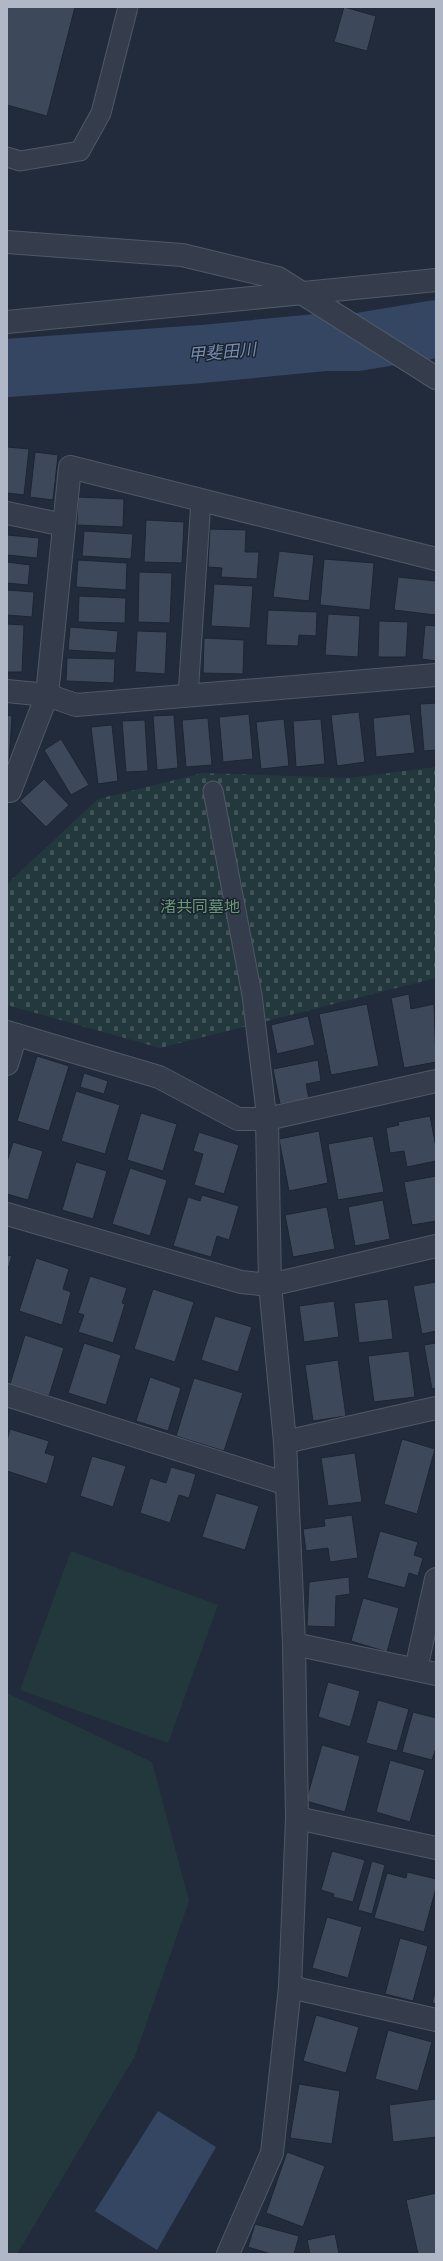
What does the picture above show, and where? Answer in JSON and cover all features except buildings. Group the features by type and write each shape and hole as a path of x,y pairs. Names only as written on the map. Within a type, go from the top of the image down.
{"street":[{"path":"7,242 182,255 278,278 436,378"},
{"path":"7,322 436,280"},
{"path":"10,791 47,695 70,467 436,559"},
{"path":"7,513 64,525"},
{"path":"7,691 47,695 76,705 436,675"},
{"path":"7,1064 11,1033 158,1077 238,1119 267,1119 436,1081"},
{"path":"228,2254 272,2153 290,1987 297,1818 294,1644 285,1442 270,1285 267,1119"},
{"path":"7,1214 241,1282 270,1285 436,1246"},
{"path":"7,1395 287,1484"},
{"path":"285,1442 436,1408"},
{"path":"294,1644 426,1671 436,1579"},
{"path":"297,1818 436,1848"},
{"path":"290,1987 436,2020"}],"lane":[{"path":"7,157 20,161 80,151 101,113 128,7"},
{"path":"188,696 202,500"},
{"path":"213,791 252,995 267,1119"}],"green space":[{"name":"渚共同墓地","path":"436,767 436,978 160,1048 7,1005 7,884 98,799 203,773 349,778"},
{"path":"71,1551 218,1605 168,1743 20,1690"},
{"path":"7,1693 152,1762 189,1901 135,2056 17,2254 7,2254"}],"water":[{"path":"158,2111 216,2147 157,2250 95,2211"}],"waterway":[{"name":"甲斐田川","path":"7,368 202,354 326,342 358,342 436,329"}]}
